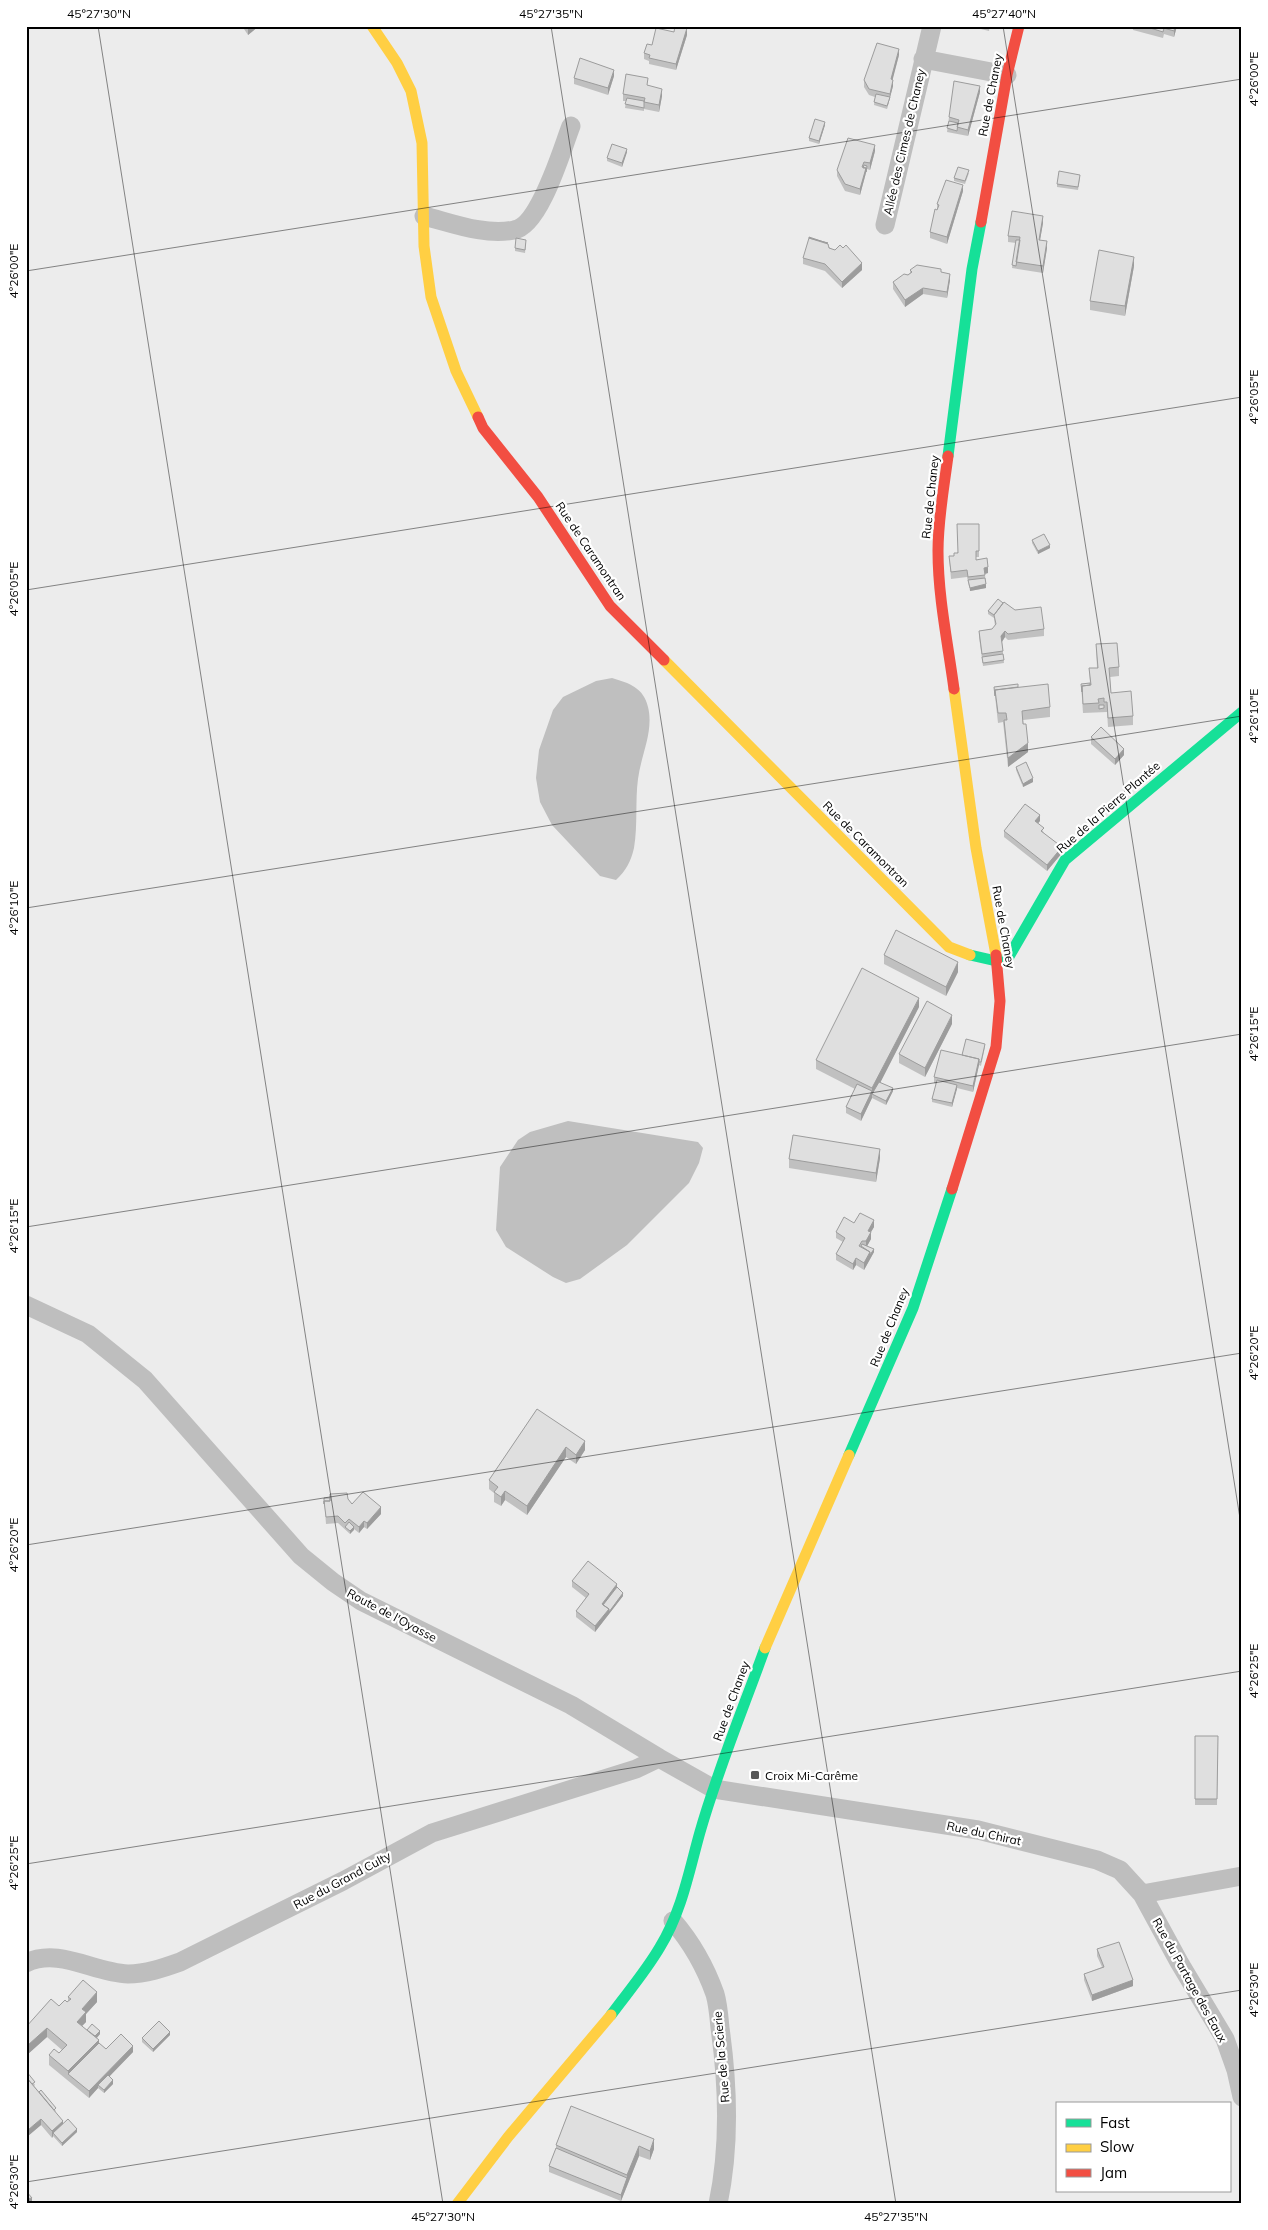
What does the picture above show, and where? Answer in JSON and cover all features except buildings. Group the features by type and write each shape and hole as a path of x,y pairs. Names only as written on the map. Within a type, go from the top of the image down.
{"street":[{"name":"Rue de Caramontran","path":"372,26 397,63 413,100 422,142 424,246 432,297 456,372 483,428 538,496 610,606 949,947 985,960 997,962"},
{"name":"Allée des Cimes de Chaney","path":"885,225 932,26"},
{"name":"Rue de Chaney","path":"457,2204 508,2137 644,1971 673,1921 688,1881 700,1832 714,1788 769,1638 913,1308 933,1251 996,1047 1000,1001 997,962 976,848 941,592 938,552 940,517 972,269 1007,75 1019,26"},
{"name":"Allée des Cimes de Chaney","path":"923,59 1007,75"},
{"path":"424,216 493,232 516,230 534,216 543,199 571,126"},
{"name":"Rue de la Pierre Plantée","path":"997,962 1007,960 1065,860 1242,712"},
{"name":"Route de l'Oyasse","path":"26,1305 88,1334 144,1380 301,1556 361,1602 571,1705 659,1758 714,1788"},
{"name":"Rue du Grand Culty","path":"26,1963 49,1957 126,1974 162,1969 180,1962 343,1881 432,1833 636,1769 659,1758"},
{"name":"Rue du Chirat","path":"714,1788 978,1830 1097,1860 1120,1870 1142,1894"},
{"path":"1142,1894 1242,1876"},
{"name":"Rue du Partage des Eaux","path":"1142,1894 1224,2039 1236,2070 1242,2097"},
{"name":"Rue de la Scierie","path":"673,1921 690,1940 703,1964 716,1996 726,2097 726,2148 723,2182 718,2204"}],"shaded area":[{"path":"26,26 1242,26 1242,2204 26,2204"},
{"path":"612,678 630,684 643,695 648,707 649,716 648,734 638,779 634,848 628,865 616,880 600,876 552,825 540,802 536,778 539,750 553,710 563,697 596,681"},
{"path":"568,1121 698,1142 703,1148 699,1163 689,1183 627,1245 580,1279 566,1283 553,1277 506,1247 496,1230 500,1167 518,1140 530,1132"}],"traffic: fast":[{"path":"948,456 972,269 981,222"},
{"path":"970,955 992,960 1007,960 1065,860 1242,712"},
{"path":"849,1455 913,1308 952,1189"},
{"path":"611,2015 655,1956 674,1919 715,1785 765,1648"}],"traffic: slow":[{"path":"372,26 397,63 411,91 422,143 424,246 431,297 456,371 478,417"},
{"path":"664,660 949,947 970,955"},
{"path":"954,689 976,848 996,955"},
{"path":"765,1648 849,1455"},
{"path":"457,2204 508,2137 611,2015"}],"traffic: jam":[{"path":"981,222 1007,75 1019,26"},
{"path":"478,417 483,428 538,497 610,606 664,660"},
{"path":"948,456 939,527 938,568 941,603 954,689"},
{"path":"952,1189 996,1047 1000,1001 996,955"}],"place":[{"name":"Croix Mi-Carême","path":"755,1775"}]}
